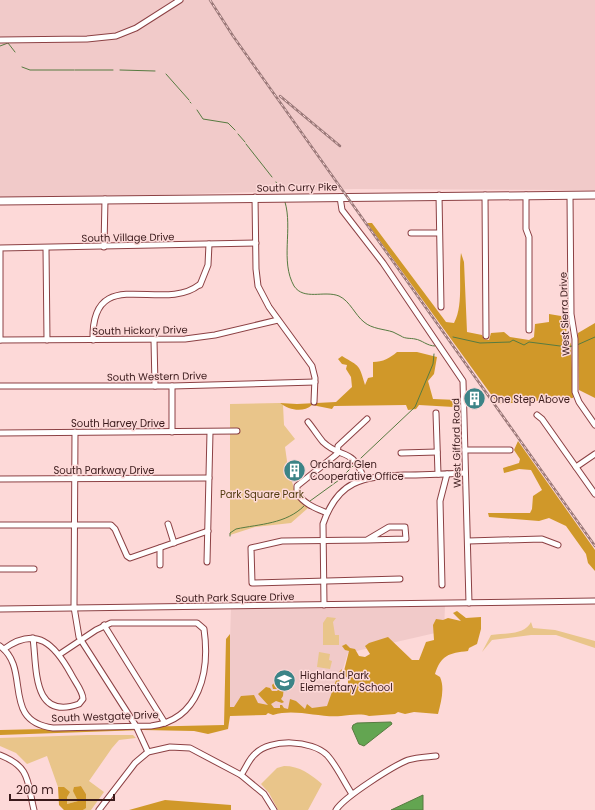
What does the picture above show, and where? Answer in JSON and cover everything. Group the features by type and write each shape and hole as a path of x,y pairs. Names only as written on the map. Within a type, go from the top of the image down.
{"main road":[{"name":"South Curry Pike","path":"0,201 104,198 595,195"}],"street":[{"path":"0,40 87,39 116,36 136,28 180,0"},
{"path":"438,195 441,307"},
{"path":"526,195 526,229 529,237 529,330"},
{"name":"West Sierra Drive","path":"570,195 571,319 575,343 575,388 577,399 595,425"},
{"path":"485,196 486,336"},
{"path":"256,197 258,286 262,296 310,362 314,370 314,402"},
{"name":"West Gifford Road","path":"340,197 342,210 383,263 463,381 469,603"},
{"path":"104,198 104,247"},
{"path":"411,233 439,233"},
{"name":"South Village Drive","path":"0,248 256,243"},
{"path":"93,340 94,318 101,304 117,295 182,293 200,285 206,274 209,244"},
{"path":"0,248 0,340"},
{"path":"46,248 46,340"},
{"name":"South Hickory Drive","path":"0,340 154,340 208,336 278,320"},
{"path":"154,340 155,386"},
{"name":"South Western Drive","path":"0,386 172,386 315,382"},
{"path":"172,386 172,432"},
{"path":"436,412 438,474"},
{"path":"537,416 542,419 595,494"},
{"path":"327,513 311,507 304,502 296,493 297,486 337,454 338,446 367,418"},
{"path":"308,422 324,443 355,460 364,479"},
{"name":"South Harvey Drive","path":"0,433 237,431"},
{"path":"75,432 74,607 77,631 81,640 136,726 148,752"},
{"path":"207,562 210,432"},
{"path":"466,450 510,450"},
{"path":"401,453 437,452"},
{"path":"576,467 595,454"},
{"path":"324,605 323,524 336,497 345,489 364,479 466,473"},
{"path":"442,585 440,501 447,474"},
{"name":"South Parkway Drive","path":"0,479 209,478"},
{"path":"168,524 174,543"},
{"path":"0,525 113,526 129,558 208,531"},
{"path":"367,540 389,527 405,527 406,539 367,540 282,541 251,548 252,583 400,579"},
{"path":"468,541 542,539 558,546"},
{"path":"160,548 160,565"},
{"path":"0,569 34,569"},
{"path":"469,603 595,601"},
{"name":"South Park Square Drive","path":"0,609 469,603"},
{"name":"South Westgate Drive","path":"2,647 14,666 22,709 33,721 45,727 136,726 165,724 176,718 190,705 200,688 203,678 204,629 197,622 119,623 104,625 60,654"},
{"path":"104,625 165,724"},
{"path":"2,647 33,638 49,644 60,654 83,696 81,702 74,706 54,706 44,700 40,690 33,638"},
{"path":"241,775 255,754 262,749 278,744 303,744 316,747 327,756 352,794"},
{"path":"99,810 129,769 148,752 170,747 190,748 241,775 264,794 274,810"},
{"path":"0,755 20,766 27,775 34,810"},
{"path":"336,810 352,794 402,763 413,759 436,756"}],"shaded area":[{"path":"0,0 595,0 595,190 354,189 0,200"},
{"path":"367,223 372,223 446,322 454,323 459,308 461,253 464,262 467,332 482,335 484,339 489,340 491,333 504,332 510,337 529,340 534,337 535,324 549,322 549,314 567,317 566,342 571,343 573,398 498,404"},
{"path":"595,323 595,398 579,390 578,333"},
{"path":"397,352 417,352 437,357 434,374 428,381 433,399 458,400 458,404 454,407 419,405 416,409 408,410 406,405 334,406 332,409 312,405 304,409 296,410 280,403 297,404 336,402 352,387 351,377 346,369 347,365 342,364 338,359 342,356 358,367 365,385 368,378 373,377 373,362 386,359"},
{"path":"518,441 595,550 595,571 588,563 586,554 566,526 549,518 539,521 489,517 488,513 530,513 532,509 533,496 542,490 531,470 519,469 504,473 503,468 519,463 520,459 514,450"},
{"name":"Highland Park Elementary School","path":"445,606 444,631 348,653 330,709 228,709 231,607"},
{"path":"457,611 466,618 481,617 481,629 477,644 469,648 468,651 447,656 437,668 435,674 440,677 442,686 438,714 414,712 405,714 398,712 395,714 369,716 359,714 324,716 290,712 273,715 268,713 266,715 230,716 228,729 208,734 194,731 143,730 0,735 0,730 224,725 226,639 230,634 230,707 234,707 241,696 254,695 258,703 268,705 258,694 266,687 270,688 272,691 277,691 279,689 273,689 272,685 275,682 284,685 283,696 281,699 284,702 282,703 276,701 271,704 274,708 280,708 280,705 282,705 284,708 288,709 290,699 296,701 305,709 307,704 312,708 327,706 339,672 342,669 337,692 348,686 348,678 343,675 349,651 345,650 342,646 346,644 350,648 355,649 359,656 365,657 370,654 365,646 369,643 388,637 412,660 419,660 426,642 434,640 433,625 436,619 443,620 448,618 461,621 453,613"},
{"path":"391,722 392,724 364,746 359,744 352,728 353,725 357,723"},
{"path":"81,786 86,794 86,808 83,810 64,810 59,805 58,787 64,787 70,792 67,797 67,804 78,801 73,791 74,787"},
{"path":"423,795 423,810 391,810"},
{"path":"165,800 231,805 231,810 129,810"}],"green space":[{"name":"Park Square Park","path":"280,403 283,405 284,425 295,439 285,447 288,468 295,492 308,508 291,523 255,527 230,535 230,404"},
{"path":"327,617 336,618 333,622 335,635 339,635 339,645 323,645 323,623"},
{"path":"531,622 533,628 555,630 595,641 595,648 556,635 531,635 492,640 482,652 491,635 519,631 528,626"},
{"path":"319,652 330,654 329,660 332,661 330,669 317,667"},
{"path":"133,735 136,738 119,740 89,781 104,792 91,810 83,810 86,807 86,794 81,786 74,787 78,801 67,804 64,787 58,787 47,756 27,764 16,753 0,746 0,738"},
{"path":"284,766 300,769 322,784 308,810 278,810 269,793 261,784 277,768"}],"waterway":[{"path":"0,46 8,43 15,52"},
{"path":"22,67 30,70 74,70"},
{"path":"75,70 113,70"},
{"path":"120,70 155,71"},
{"path":"166,74 189,100"},
{"path":"197,110 203,119 228,123 235,130"},
{"path":"238,134 245,142"},
{"path":"246,144 272,177"},
{"path":"276,182 280,189"},
{"path":"285,202 288,223 288,266 294,286 298,290 309,294 333,294 339,296 343,298 367,324 393,332 404,338 418,340 435,346"},
{"path":"453,337 480,343 510,342 513,340 524,345 529,342 568,347 572,346"},
{"path":"577,345 595,337"},
{"path":"361,458 415,407 433,364 434,354"},
{"path":"310,501 339,480 354,465"},
{"path":"230,536 230,533 236,529 281,520 297,512 304,506"}],"railway":[{"path":"210,0 233,36 595,546"},
{"path":"280,96 340,146"}],"place":[{"name":"One Step Above","path":"475,399"},
{"name":"Orchard Glen Cooperative Office","path":"295,470"},
{"name":"Highland Park Elementary School","path":"284,681"}]}
